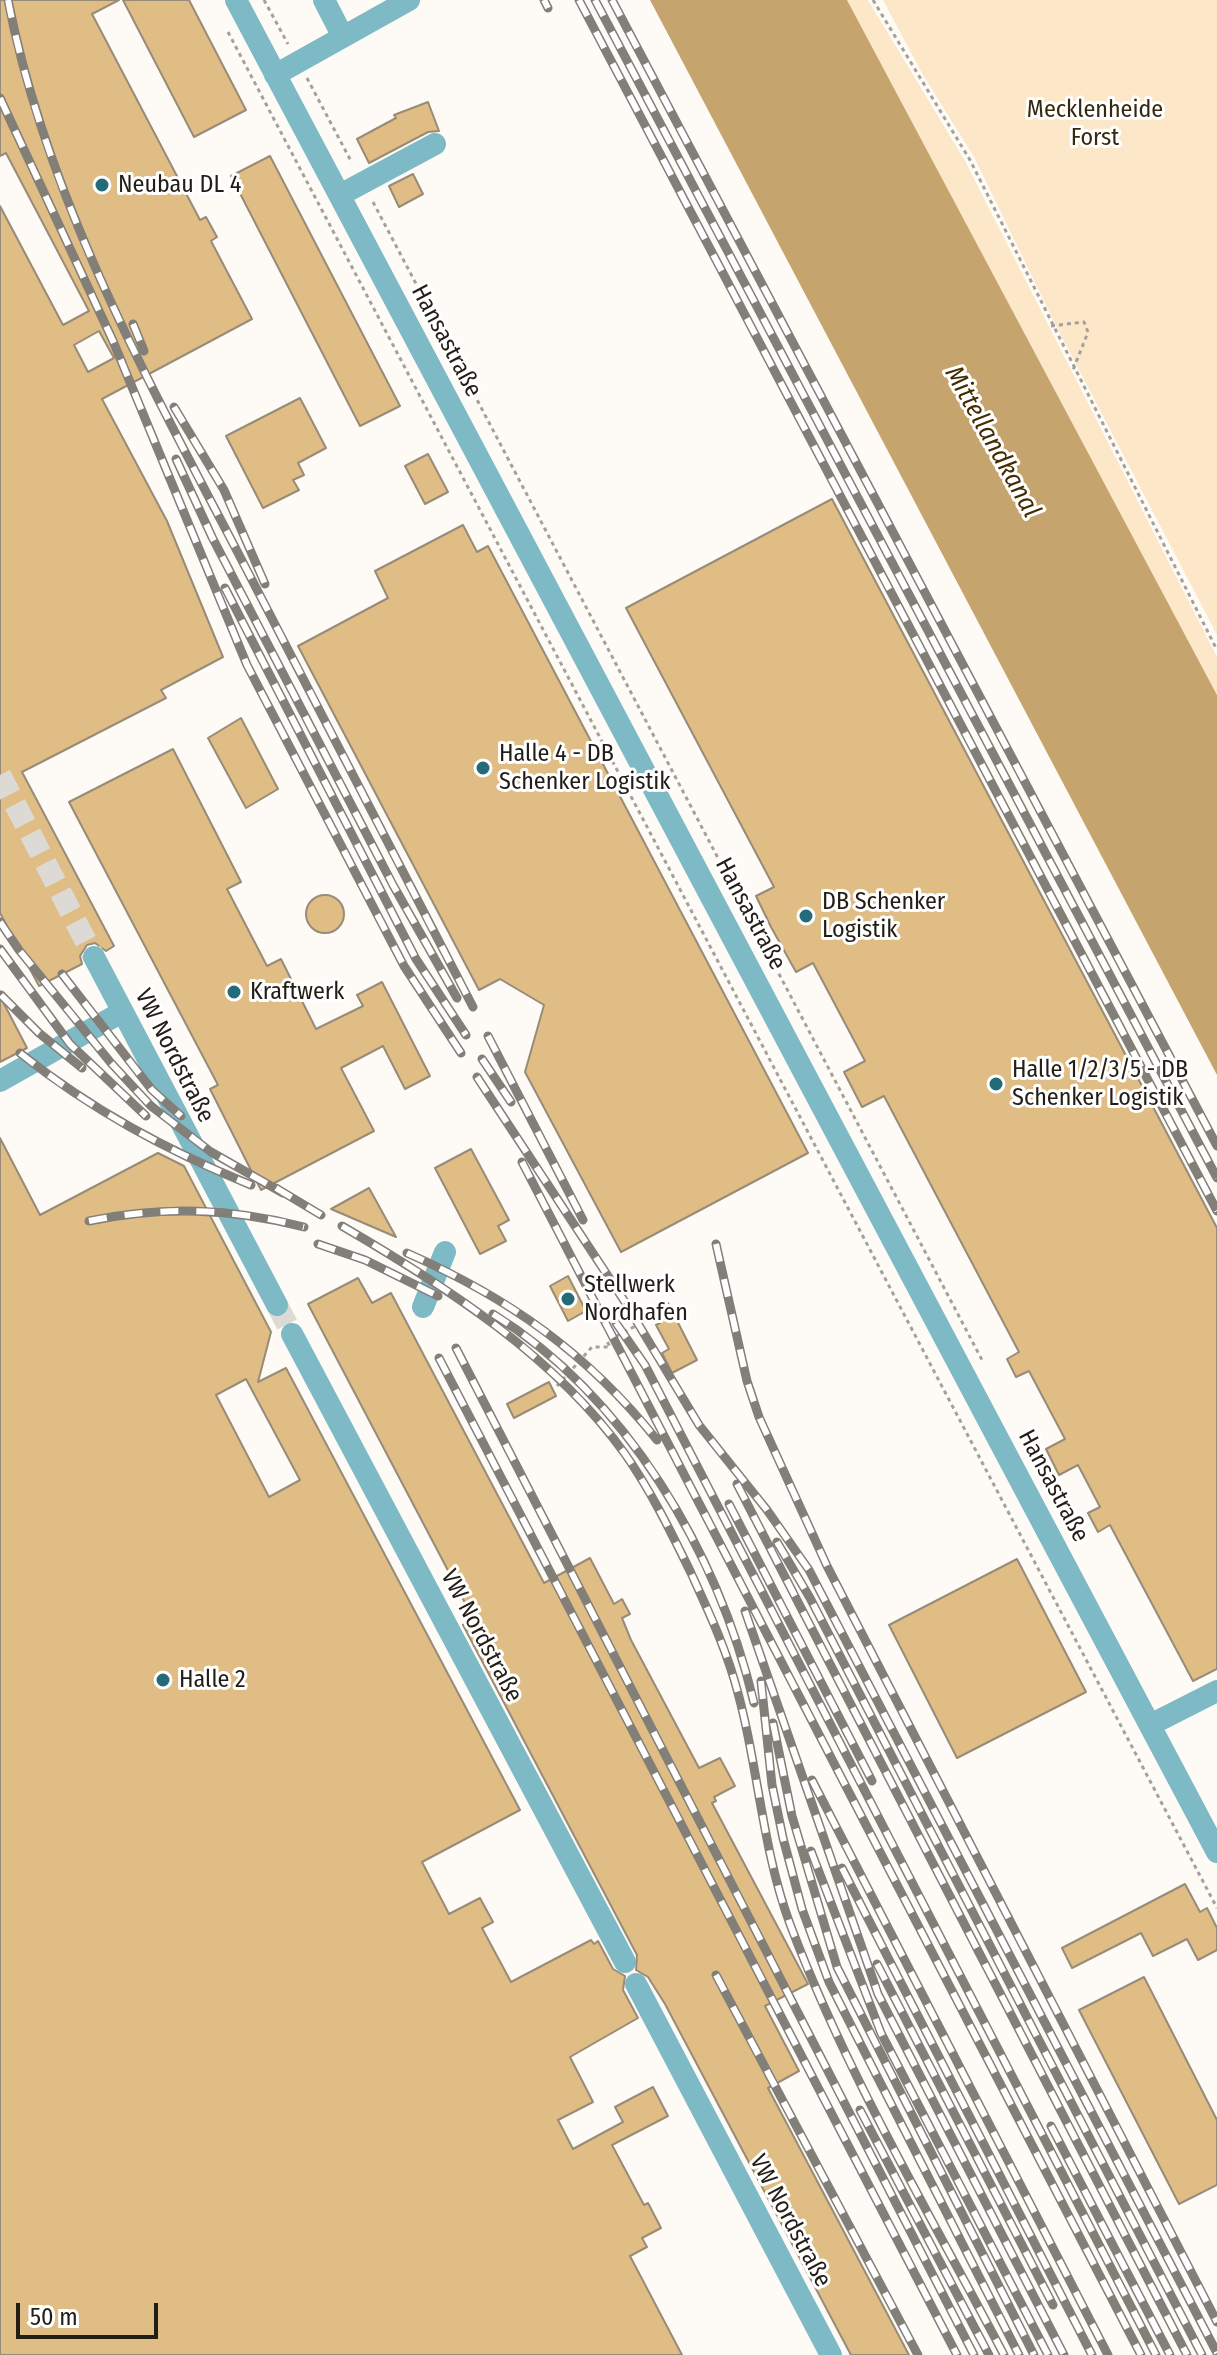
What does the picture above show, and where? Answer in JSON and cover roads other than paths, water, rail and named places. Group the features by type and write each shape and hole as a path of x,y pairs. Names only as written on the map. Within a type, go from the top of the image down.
{"street":[{"name":"Hansastraße","path":"236,0 1217,1852"},
{"path":"324,0 343,37"},
{"path":"275,75 409,0"},
{"path":"340,195 435,144"},
{"name":"VW Nordstraße","path":"94,957 277,1305"},
{"path":"0,1081 122,1012"},
{"path":"423,1307 445,1252"},
{"name":"VW Nordstraße","path":"292,1334 625,1962"},
{"path":"1150,1725 1217,1691"},
{"name":"VW Nordstraße","path":"636,1984 831,2355"}],"water":[{"name":"Mittellandkanal","path":"650,0 847,0 1217,695 1217,1075"}],"tunnel":[{"path":"0,775 94,957"},
{"path":"277,1305 292,1334"}],"railway":[{"path":"8,0 25,73 47,144 102,283 168,418 473,1007"},
{"path":"544,0 548,8"},
{"path":"579,0 1217,1211"},
{"path":"595,0 1217,1178"},
{"path":"612,0 1217,1146"},
{"path":"0,98 113,341 247,665 404,966 461,1053"},
{"path":"133,324 144,351"},
{"path":"174,407 224,490 265,584"},
{"path":"176,459 212,537 393,885 457,998"},
{"path":"225,588 416,959 466,1035"},
{"path":"0,922 111,1063 151,1106 211,1152 283,1193"},
{"path":"0,949 70,1044 146,1116"},
{"path":"62,974 152,1090 181,1116"},
{"path":"1,995 39,1033 82,1068"},
{"path":"488,1036 583,1220"},
{"path":"20,1053 102,1111 189,1158 251,1185"},
{"path":"482,1059 511,1102"},
{"path":"477,1077 625,1302 699,1425 767,1510 809,1570 1217,2353"},
{"path":"522,1162 1141,2355"},
{"path":"276,1188 321,1215"},
{"path":"89,1221 144,1213 197,1211 250,1216 304,1227"},
{"path":"342,1226 420,1273 532,1355 566,1385 597,1419 643,1482 691,1573 730,1665 749,1740 772,1864 790,1924 812,1980 890,2142 1004,2355"},
{"path":"318,1244 365,1260 438,1296"},
{"path":"716,1244 747,1381 759,1417 827,1566 1217,2322"},
{"path":"407,1253 479,1289 544,1331 603,1380 657,1440"},
{"path":"493,1314 541,1348 585,1389 625,1434 660,1483 691,1536 717,1591 754,1703"},
{"path":"616,1323 645,1365 1156,2355"},
{"path":"456,1348 974,2355"},
{"path":"439,1358 957,2355"},
{"path":"737,1484 1187,2355"},
{"path":"729,1504 872,1781"},
{"path":"777,1542 810,1598 1202,2355"},
{"path":"745,1611 878,1994 1064,2355"},
{"path":"761,1681 772,1785 783,1838 802,1909 829,1982 1019,2355"},
{"path":"773,1723 792,1816 837,1967 1034,2355"},
{"path":"812,1780 1108,2355"},
{"path":"811,1851 881,2033 1048,2355"},
{"path":"842,1868 1092,2355"},
{"path":"877,1964 1053,2305"},
{"path":"716,1975 918,2355"},
{"path":"860,2110 989,2355"},
{"path":"1051,2126 1170,2355"}],"place":[{"name":"Neubau DL 4","path":"102,185"},
{"name":"Halle 4 - DB Schenker Logistik","path":"483,768"},
{"name":"DB Schenker Logistik","path":"806,916"},
{"name":"Kraftwerk","path":"234,992"},
{"name":"Halle 1/2/3/5 - DB Schenker Logistik","path":"996,1084"},
{"name":"Stellwerk Nordhafen","path":"568,1299"},
{"name":"Halle 2","path":"163,1680"}],"park label":[{"name":"Mecklenheide Forst","path":"1095,124"}]}
